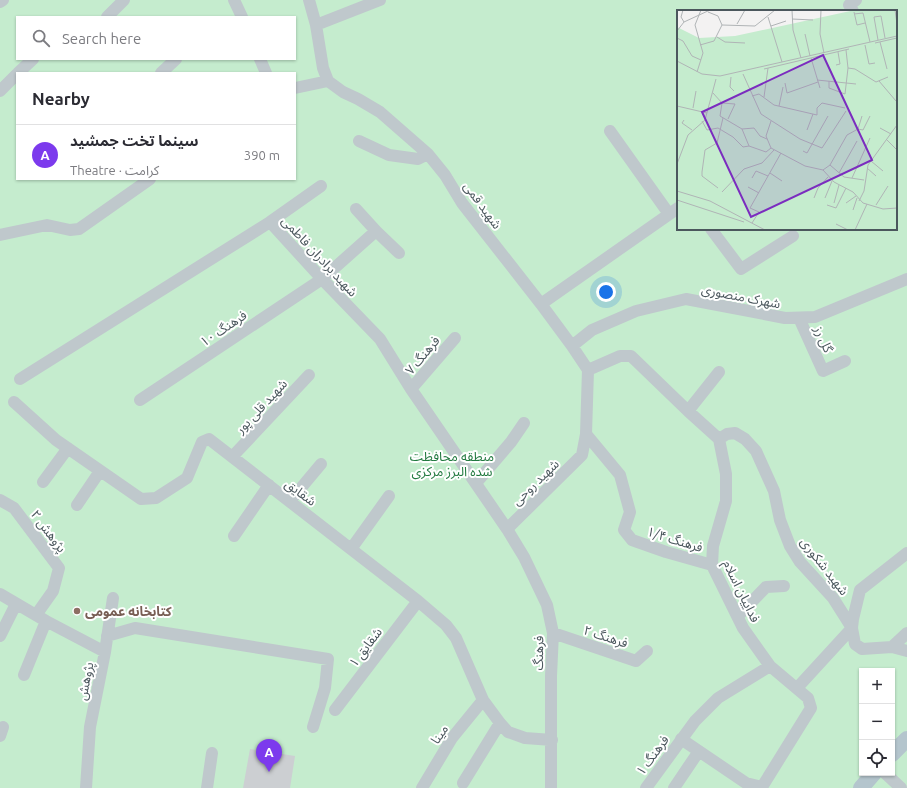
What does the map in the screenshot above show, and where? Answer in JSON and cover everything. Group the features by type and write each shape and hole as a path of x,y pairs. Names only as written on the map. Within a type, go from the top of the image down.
{"main road":[{"path":"895,751 907,739"},
{"path":"861,788 871,776"}],"street":[{"path":"108,16 124,0"},
{"path":"234,0 242,16"},
{"path":"296,88 328,81 323,68 316,25 309,0"},
{"path":"316,25 380,0"},
{"path":"852,10 849,5 856,0"},
{"path":"20,72 32,60"},
{"path":"163,72 175,60"},
{"path":"260,60 266,72"},
{"path":"0,90 16,76"},
{"name":"شهید قمی","path":"328,81 343,92 380,112 428,154 445,175 462,203 541,304 588,370"},
{"path":"541,304 673,211 610,131"},
{"path":"359,141 389,154 418,159 428,154"},
{"path":"0,235 47,225 70,230 79,229 149,180"},
{"path":"270,222 321,186"},
{"path":"356,208 376,231 399,253"},
{"name":"شهید برادران فاطمی","path":"20,379 270,222 380,339 507,529"},
{"path":"712,230 742,269 793,236"},
{"name":"فرهنگ ۱۰","path":"140,400 322,279 376,231"},
{"name":"شهرک منصوری","path":"572,346 592,330 636,311 686,300 785,318 815,317 907,279"},
{"name":"گل رز","path":"799,318 823,370 845,361"},
{"name":"فرهنگ ۷","path":"412,389 455,338"},
{"path":"586,434 588,370 620,356 631,356 719,439"},
{"path":"688,411 720,372"},
{"name":"شهید قلی پور","path":"232,457 310,375"},
{"name":"شقایق","path":"14,402 56,440 141,499 156,498 187,478 202,442 209,439 418,600 446,625 456,638 483,700 508,732 525,738 552,740"},
{"path":"476,483 511,442 524,423"},
{"name":"شهید شکوری","path":"719,439 727,434 735,433 745,439 756,451 774,491 780,520 790,546 800,562 834,598 852,628 855,644 862,649 892,647 907,651"},
{"name":"شهید روحی","path":"507,529 582,456 586,434"},
{"name":"فرهنگ ۱/۴","path":"586,434 620,475 630,512 624,530 632,540 666,552 712,565"},
{"name":"فداییان اسلام","path":"719,439 726,474 726,501 713,546 712,565 743,628 770,666 808,698 811,708 762,787"},
{"path":"43,482 68,448"},
{"path":"290,501 322,464"},
{"path":"77,505 100,471"},
{"path":"234,536 269,485"},
{"path":"351,549 389,496"},
{"name":"پژوهش ۲","path":"0,500 14,508 59,568 53,591 41,618"},
{"name":"فرهنگ","path":"507,529 524,557 547,606 553,633 551,676 551,788"},
{"path":"797,688 852,628 860,590 907,552"},
{"path":"738,616 766,587 784,586"},
{"name":"پژوهش","path":"0,594 105,652 90,727 86,788"},
{"path":"105,652 113,598"},
{"name":"شقایق ۱","path":"335,710 418,600"},
{"path":"0,636 16,604"},
{"path":"24,675 41,618"},
{"path":"107,636 135,628 328,659 325,688 313,727"},
{"name":"فرهنگ ۲","path":"553,633 636,661 647,651"},
{"path":"892,647 907,633"},
{"name":"فرهنگ ۱","path":"646,788 695,721 718,698 770,666"},
{"name":"مینا","path":"422,788 452,738 483,700"},
{"path":"463,783 500,723"},
{"path":"681,739 746,783 762,787"},
{"path":"674,788 700,751"},
{"path":"207,788 212,753"},
{"path":"888,776 901,788"}],"green space":[{"name":"منطقه محافظت شده البرز مرکزی","path":"0,0 907,0 907,788 0,788"}],"building":[{"path":"250,749 295,756 290,788 243,788"}],"place":[{"name":"کتابخانه عمومی","path":"77,611"},
{"name":"سینما تخت جمشید","path":"269,772"}]}
